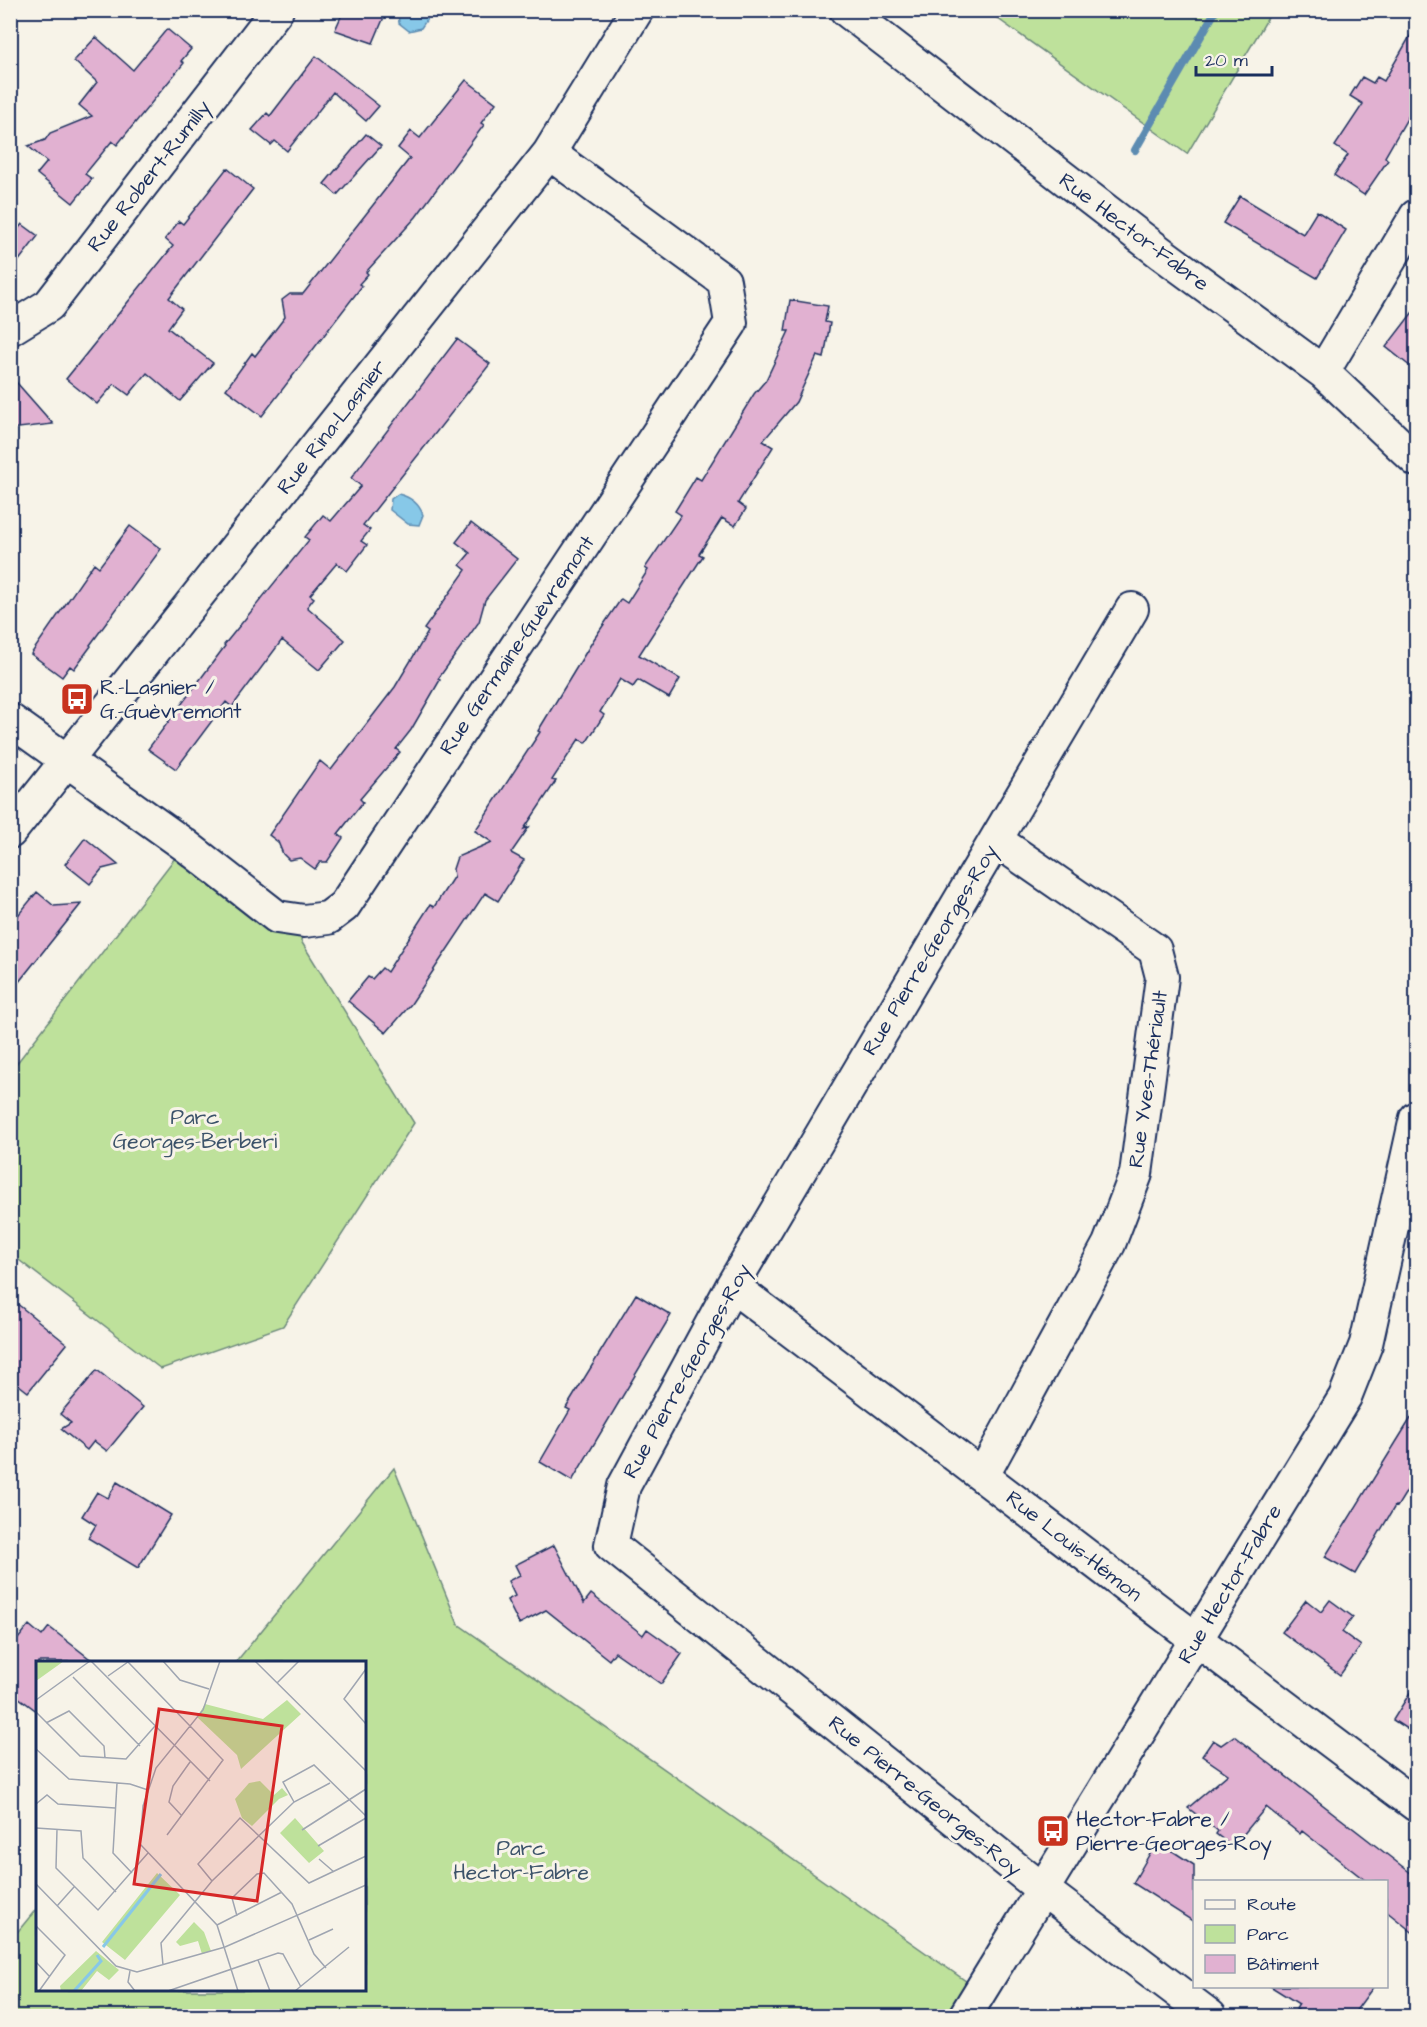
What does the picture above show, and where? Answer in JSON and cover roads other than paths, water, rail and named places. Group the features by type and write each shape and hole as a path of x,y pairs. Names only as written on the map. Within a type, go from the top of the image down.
{"street":[{"name":"Rue Robert-Rumilly","path":"10,329 49,305 277,10"},
{"name":"Rue Rina-Lasnier","path":"10,832 549,153 637,10"},
{"name":"Rue Hector-Fabre","path":"846,10 1161,253 1323,372 1416,460"},
{"name":"Rue Germaine-Guèvremont","path":"10,720 185,845 278,916 304,921 328,918 344,906 731,322 724,281 549,153"},
{"path":"1323,372 1416,216"},
{"name":"Rue Pierre-Georges-Roy","path":"1132,609 732,1286 624,1486 611,1545 1042,1889 1210,2016"},
{"name":"Rue Yves-Thériault","path":"983,1475 1108,1244 1137,1174 1162,977 1155,950 996,840"},
{"name":"Rue Hector-Fabre","path":"965,2016 1345,1397 1366,1344 1416,1118"},
{"name":"Rue Louis-Hémon","path":"732,1286 983,1475 1196,1641 1416,1805"}],"water":[{"path":"398,11 425,11 429,16 421,28 409,31 399,23"},
{"path":"398,494 417,504 423,515 419,525 408,524 390,510 391,499"}],"waterway":[{"path":"1135,150 1216,10"}],"place":[{"name":"R.-Lasnier / G.-Guèvremont","path":"77,699"},
{"name":"Hector-Fabre / Pierre-Georges-Roy","path":"1053,1831"}],"park label":[{"name":"Parc Georges-Berberi","path":"195,1129"},
{"name":"Parc Hector-Fabre","path":"521,1860"}]}
